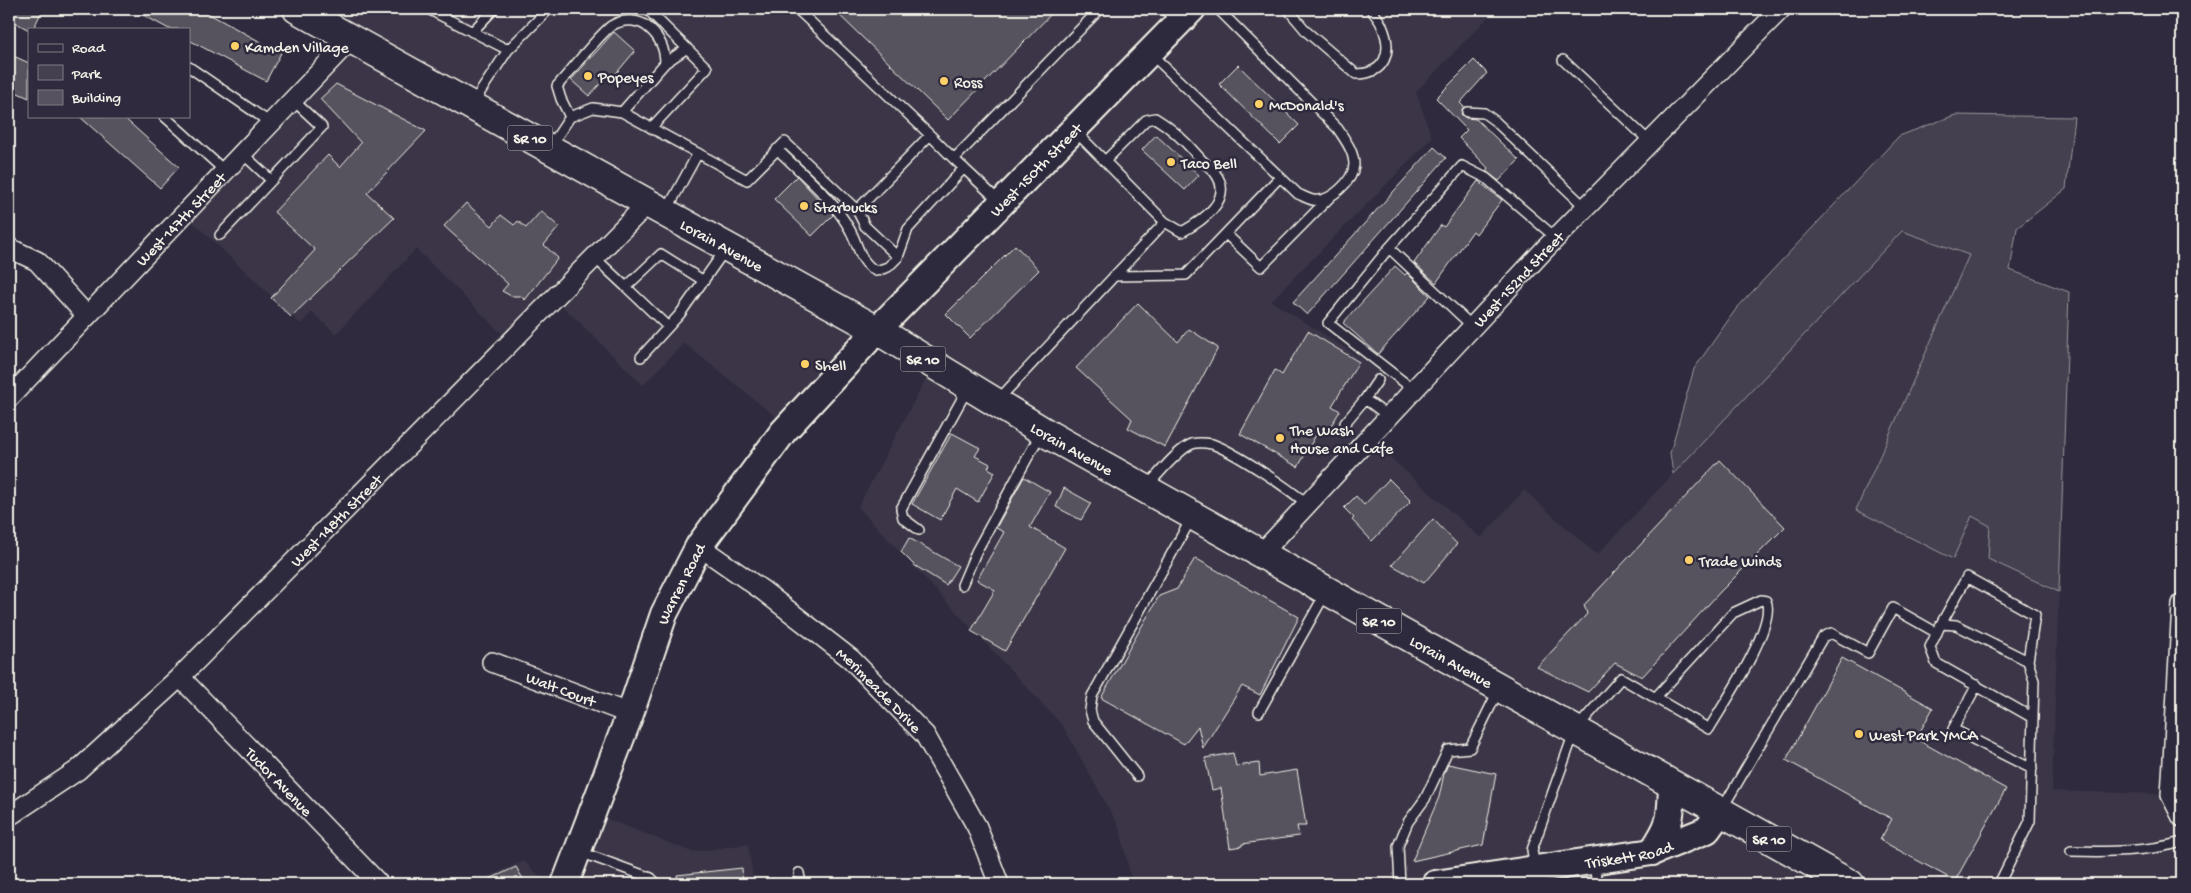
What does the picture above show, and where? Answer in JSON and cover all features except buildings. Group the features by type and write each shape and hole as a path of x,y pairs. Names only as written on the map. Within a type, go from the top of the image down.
{"main road":[{"name":"Lorain Avenue","path":"297,9 877,330 1042,431 1720,812 1817,876 1850,884"},
{"name":"West 150th Street","path":"877,330 1149,52 1178,13"},
{"name":"Warren Road","path":"565,884 630,714 664,614 699,546 783,432 877,330"},
{"path":"1652,852 1664,834 1671,818 1672,785"},
{"name":"Triskett Road","path":"1448,883 1535,870 1595,873 1707,830 1720,812"}],"street":[{"name":"West 152nd Street","path":"1260,555 1556,238 1781,9"},
{"name":"West 147th Street","path":"9,398 351,39"},
{"name":"West 148th Street","path":"9,816 78,770 180,677 594,257 656,209"},
{"path":"9,248 37,262 87,316"},
{"name":"Merimeade Drive","path":"699,546 762,590 851,659 925,735 977,827 999,884"},
{"path":"2182,604 2171,795 2182,817"},
{"name":"Walt Court","path":"492,662 630,714"},
{"name":"Tudor Avenue","path":"180,677 379,884"}],"lane":[{"path":"428,9 508,50"},
{"path":"472,32 494,9"},
{"path":"471,106 508,50 549,9"},
{"path":"647,9 707,68 651,128"},
{"path":"797,9 1001,204"},
{"path":"954,159 1100,9"},
{"path":"1218,9 1338,130 1351,150 1354,166 1345,185 1331,196 1261,267 1226,234"},
{"path":"1290,9 1290,13 1307,32 1356,74 1371,74 1384,63 1387,46 1382,26 1370,9"},
{"path":"570,117 561,99 558,86 612,26 628,20 648,26 665,52 665,63"},
{"path":"622,112 665,63 687,48"},
{"path":"1149,52 1279,178 1298,194 1314,200 1331,196"},
{"path":"1563,60 1650,142"},
{"path":"190,68 272,124"},
{"path":"220,235 322,128 294,101"},
{"path":"549,149 570,117 593,108 622,112 747,180 785,142 857,210 865,226 898,257"},
{"path":"1467,112 1484,113 1495,121 1586,208"},
{"path":"166,118 226,172"},
{"path":"1074,130 1165,222 1182,232 1207,216 1218,203 1220,184 1216,174 1181,137 1154,118 1146,120 1105,161"},
{"path":"857,210 930,135"},
{"path":"777,150 823,193 850,228 866,265 876,271 888,267 898,257 908,229 964,168"},
{"path":"656,209 698,153"},
{"path":"243,154 271,180"},
{"path":"1414,390 1328,323 1389,248 1462,166 1486,178 1556,238"},
{"path":"1114,276 1186,275 1279,178"},
{"path":"995,403 1165,222"},
{"path":"641,357 668,327 727,248"},
{"path":"1389,248 1473,327"},
{"path":"626,287 661,254 704,281"},
{"path":"594,257 668,327"},
{"path":"1345,423 1378,380"},
{"path":"919,530 903,518 901,509 969,388"},
{"path":"1365,399 1389,417"},
{"path":"962,586 976,552 1042,431"},
{"path":"1144,489 1180,452 1191,444 1202,443 1220,448 1295,494 1307,504"},
{"path":"1137,776 1093,721 1090,710 1092,696 1193,516"},
{"path":"2000,884 2030,820 2032,769 2034,681 2028,661 2035,615 1967,577 1930,647 1936,663 2033,718"},
{"path":"1259,712 1326,591"},
{"path":"1535,870 1532,850 1575,730 1620,678 1709,729 1761,638 1769,607 1766,601 1761,600 1733,613 1656,698"},
{"path":"1720,812 1822,637 1831,633 1868,653 1892,608 1937,633"},
{"path":"1941,624 1956,625 2028,661"},
{"path":"1976,686 1953,729 2032,769"},
{"path":"1400,884 1398,846 1408,822 1425,799 1448,750 1470,748 1499,688"},
{"path":"2071,851 2102,852 2166,847 2182,842"},
{"path":"577,851 652,878 657,884"},
{"path":"799,872 801,884"}],"shaded area":[{"path":"317,9 1496,9 1416,92 1432,138 1271,301 1420,395 1375,444 1481,538 1524,490 1597,555 1901,230 2069,292 2052,791 2164,794 2182,825 2182,884 1132,884 1120,829 1063,726 858,507 931,369 865,333 781,421 684,343 643,385 549,293 506,338 416,249 336,334 312,312 301,324 192,221 368,37"},
{"path":"587,811 692,852 748,844 754,884 559,884"},
{"path":"524,861 548,884 470,884"}],"green space":[{"path":"1955,115 2074,117 2066,189 2017,228 2010,270 2069,292 2059,592 1988,559 1990,526 1972,516 1953,559 1856,510 1969,255 1902,231 1673,474 1670,453 1694,369 1736,309 1899,136"}],"place":[{"name":"Kamden Village","path":"235,46"},
{"name":"Popeyes","path":"588,76"},
{"name":"Ross","path":"944,81"},
{"name":"McDonald's","path":"1259,104"},
{"name":"Taco Bell","path":"1171,162"},
{"name":"Starbucks","path":"804,206"},
{"name":"Shell","path":"805,364"},
{"name":"The Wash House and Cafe","path":"1280,438"},
{"name":"Trade Winds","path":"1689,560"},
{"name":"West Park YMCA","path":"1859,734"}]}
